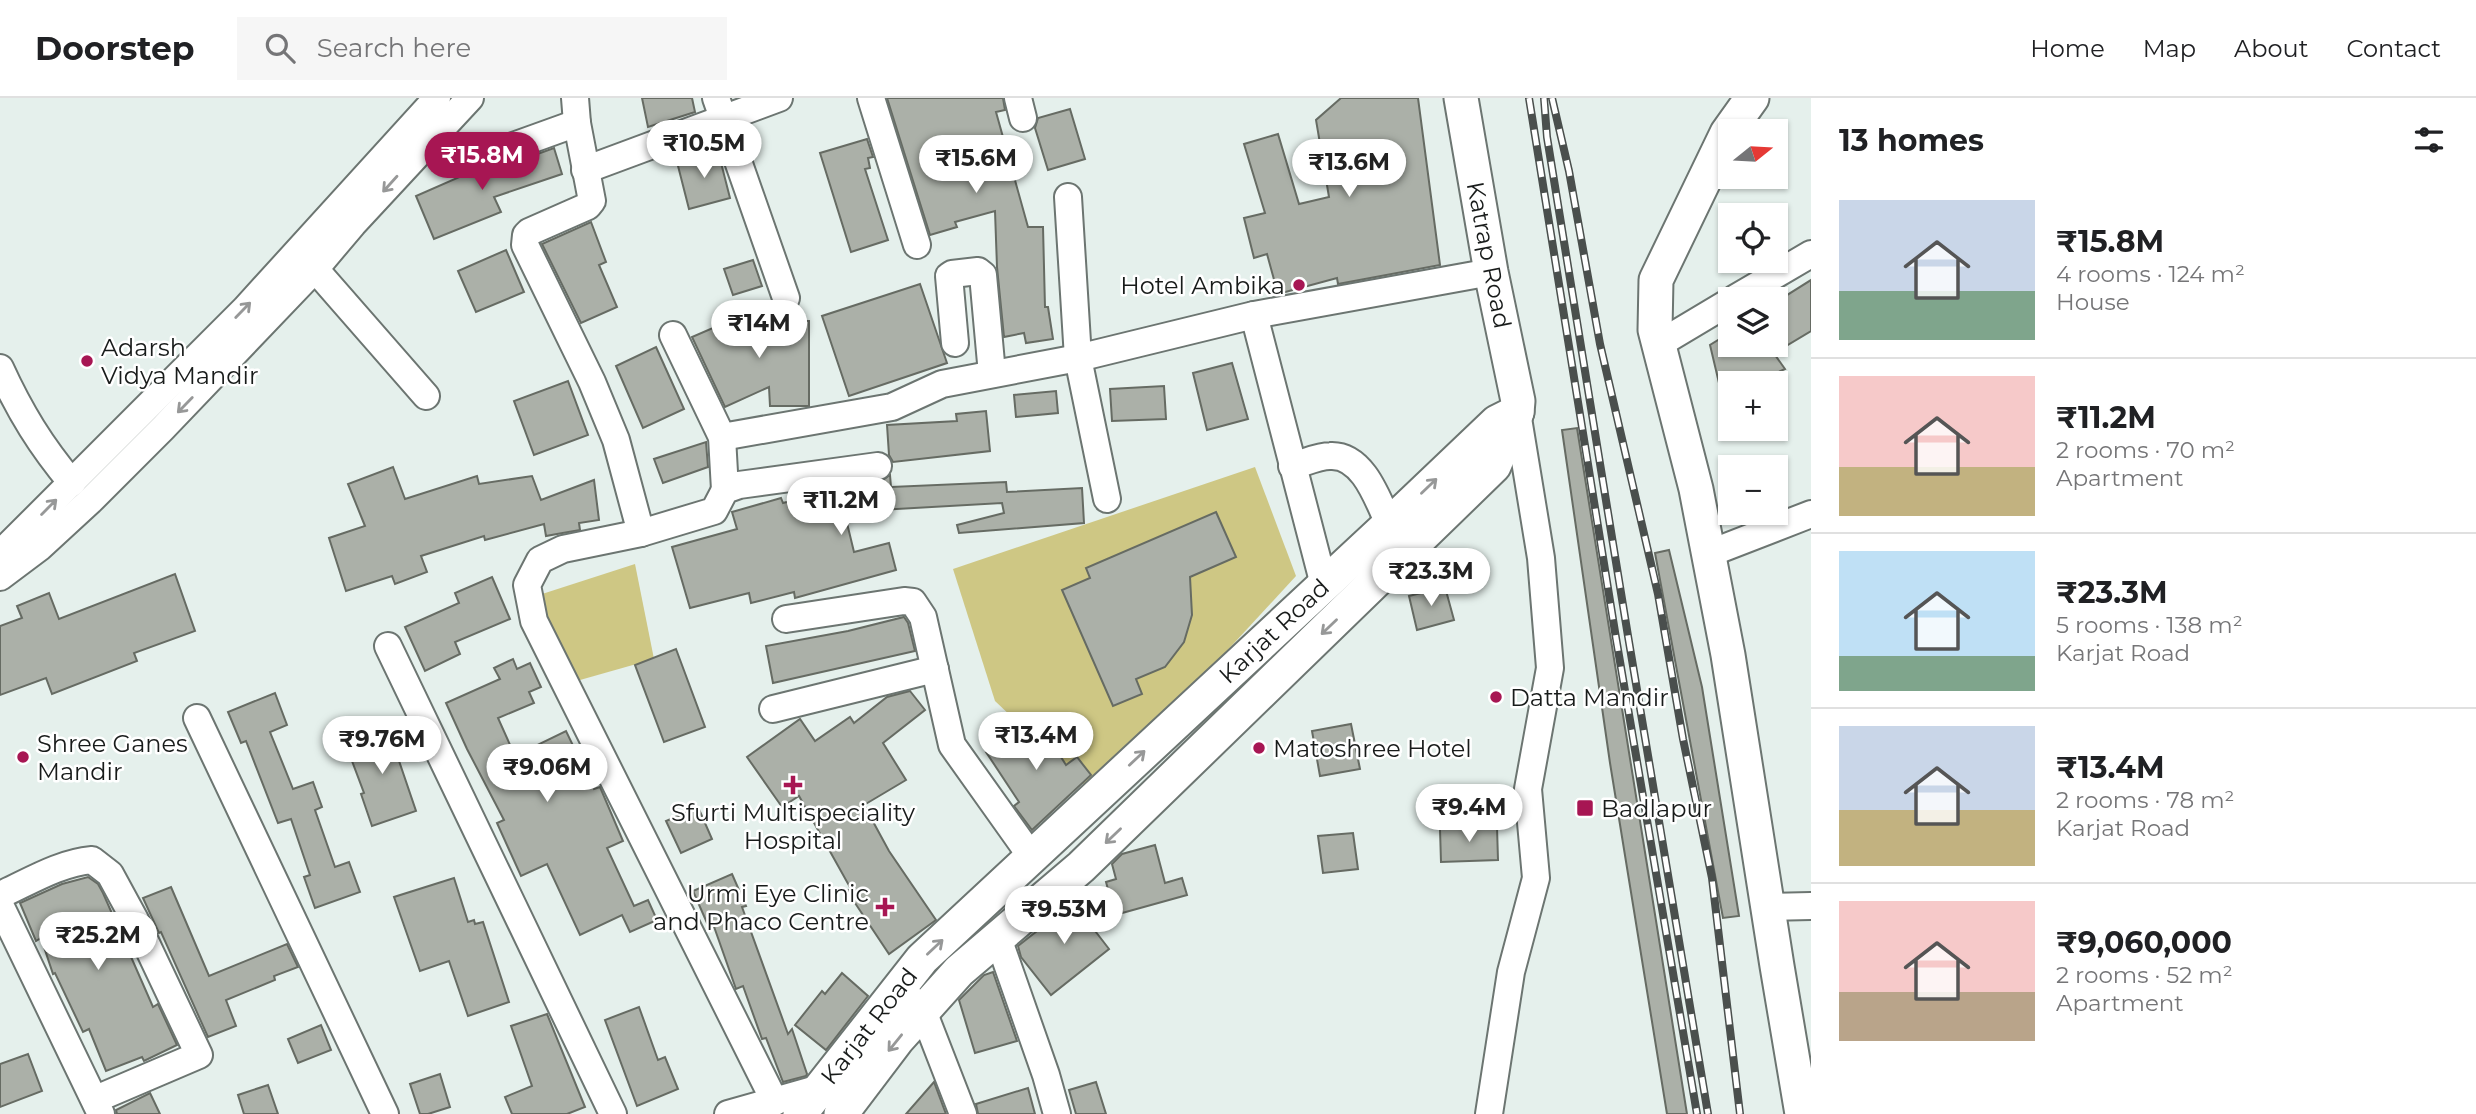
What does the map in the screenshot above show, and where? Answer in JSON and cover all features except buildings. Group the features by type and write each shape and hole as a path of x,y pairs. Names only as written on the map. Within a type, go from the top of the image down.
{"main road":[{"name":"Katrap Road","path":"1461,98 1491,272 1518,401 1517,412"},
{"path":"1752,98 1727,133 1656,281 1655,330 1696,489 1728,655 1802,1114"},
{"name":"Karjat Road","path":"814,1106 922,959 1497,422 1517,412"},
{"name":"Karjat Road","path":"814,1106 923,1010 959,971 1091,858 1494,466 1517,412"}],"street":[{"path":"0,554 245,309 436,98"},
{"path":"0,577 40,547 90,501 315,269 470,98"},
{"path":"585,170 719,108 779,98"},
{"path":"871,98 917,245"},
{"path":"719,108 786,298"},
{"path":"491,154 576,110 585,170 592,196 590,204 529,232 525,246 592,382 616,440 641,533"},
{"path":"1068,197 1078,358 1107,499"},
{"path":"1754,287 1811,254"},
{"path":"315,269 426,396"},
{"path":"955,343 949,276 978,271 983,275 992,374"},
{"path":"722,437 892,407 942,384 1078,358 1254,315 1491,272"},
{"path":"1658,344 1718,308"},
{"path":"1254,315 1324,585"},
{"path":"673,335 722,437 725,489 714,510 641,533 563,549 540,560 527,584 534,621 814,1106 728,1114"},
{"path":"0,368 18,408 49,455 72,483"},
{"path":"1489,1114 1511,972 1536,878 1528,789 1550,668 1541,558 1517,412"},
{"path":"1292,466 1331,456 1349,459 1376,495 1389,524"},
{"path":"725,489 878,466"},
{"path":"1709,554 1811,514"},
{"path":"786,619 904,601 913,602 923,617 952,745 1031,856"},
{"path":"388,646 612,1114"},
{"path":"773,709 935,669"},
{"path":"197,718 386,1114"},
{"path":"0,895 47,873 83,861 92,860 101,866 110,874 135,920 198,1055 98,1107 0,905"},
{"path":"1769,907 1811,906"},
{"path":"998,938 1046,1075 1056,1114"},
{"path":"899,987 923,1010 962,1114"}],"shaded area":[{"path":"1255,467 1296,576 1094,795 995,701 953,569"},
{"path":"635,564 654,659 573,682 539,595"}],"railway":[{"path":"1529,98 1616,638 1697,1114"},
{"path":"1544,98 1547,137 1708,1114"},
{"path":"1552,98 1569,171 1600,344 1658,594 1683,739 1712,878 1740,1114"}],"place":[{"name":"Hotel Ambika","path":"1299,285"},
{"name":"Adarsh Vidya Mandir","path":"87,361"},
{"name":"Datta Mandir","path":"1496,697"},
{"name":"Matoshree Hotel","path":"1259,748"},
{"name":"Shree Ganes Mandir","path":"23,757"},
{"name":"Sfurti Multispeciality Hospital","path":"793,785"},
{"name":"Badlapur","path":"1585,808"},
{"name":"Urmi Eye Clinic and Phaco Centre","path":"885,907"}]}
